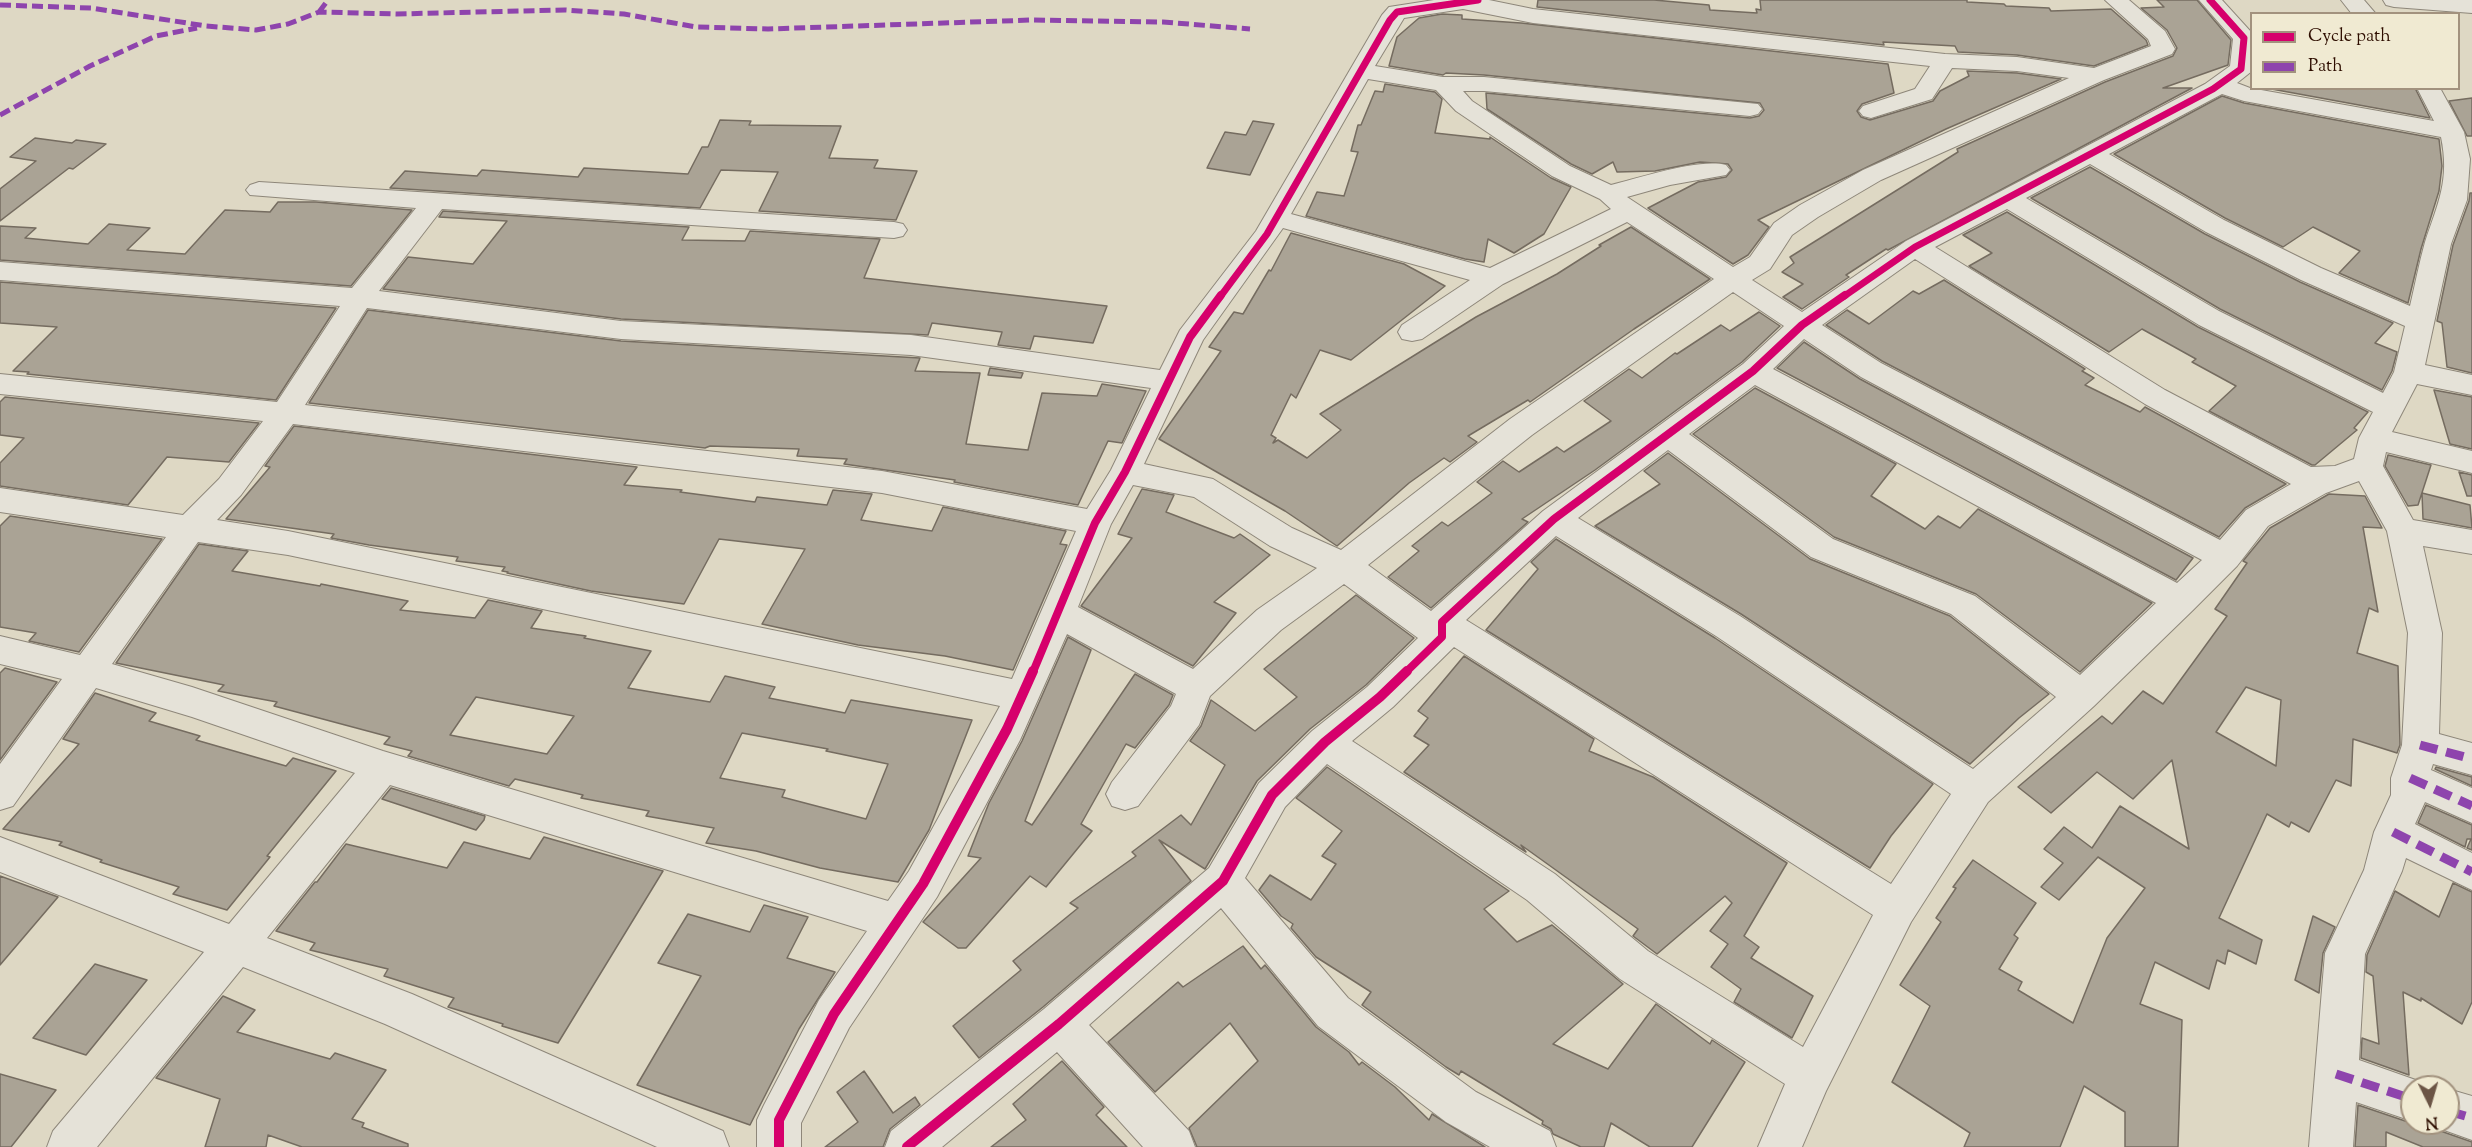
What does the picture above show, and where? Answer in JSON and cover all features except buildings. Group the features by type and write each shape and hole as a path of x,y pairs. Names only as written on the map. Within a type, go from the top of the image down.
{"street":[{"path":"1125,794 1186,714 1196,688 1269,620 1344,566 1521,427 1733,279 1760,263 1783,229 1809,211 1872,175 2096,75 2164,49 2157,36 2116,0"},
{"path":"2210,0 2248,38 2241,69 2213,89"},
{"path":"2352,0 2364,12"},
{"path":"2394,0 2462,6 2472,22"},
{"path":"779,1147 779,1120 834,1014 923,884 1007,729 1059,613 1095,523 1125,472 1190,337 1267,234 1390,20 1397,12 1472,2 1533,16 1945,61 2018,64 2096,75"},
{"path":"1871,111 1924,94 1945,61"},
{"path":"1362,71 1443,84 1484,84 1750,109"},
{"path":"1443,84 1464,106 1561,171 1618,203 1871,370 2225,557"},
{"path":"907,1147 1059,1024 1223,881 1272,795 1325,742 1380,697 1442,629 1554,519 1753,371 1802,325 1915,247 2221,85 2262,98 2452,132"},
{"path":"1780,1147 1811,1076 1897,909 1975,790 2081,696 2181,601 2225,557 2257,518 2360,460 2391,410 2409,372 2438,244 2454,200 2458,159 2452,132 2429,90"},
{"path":"2091,154 2215,226 2311,274 2421,322"},
{"path":"1412,332 1493,278 1618,203 1668,178 1717,170"},
{"path":"259,190 894,230"},
{"path":"2009,199 2209,318 2391,410"},
{"path":"0,794 189,529 230,487 285,413 359,298 434,202"},
{"path":"1276,218 1493,278"},
{"path":"1915,247 2155,396 2307,479 2360,460 2472,462"},
{"path":"0,271 359,298 621,330 911,345 1169,381"},
{"path":"1753,371 2181,601"},
{"path":"2409,372 2472,385"},
{"path":"0,384 285,413 882,482 1095,523"},
{"path":"1668,435 1822,548 1963,605 2081,696"},
{"path":"2331,1147 2344,953 2383,871 2393,832 2410,795 2415,761 2425,633 2403,530 2360,460"},
{"path":"1125,472 1202,487 1281,537 1344,566 1442,629 1897,909"},
{"path":"0,500 288,543 1022,696"},
{"path":"1554,519 1728,626 1975,790"},
{"path":"2403,530 2472,542"},
{"path":"1059,613 1196,688"},
{"path":"0,650 88,671 192,702 383,767 897,922"},
{"path":"1325,742 1452,830 1541,887 1634,965 1811,1076"},
{"path":"2415,761 2472,759"},
{"path":"2415,761 2472,806"},
{"path":"69,1147 237,947 383,767"},
{"path":"2393,832 2472,872"},
{"path":"0,854 396,1008 707,1147"},
{"path":"1223,881 1333,1012 1461,1107 1534,1147"},
{"path":"1059,1024 1173,1147"},
{"path":"2336,1074 2400,1095"}],"marked path":[{"path":"319,12 328,0"},
{"path":"0,5 91,8 206,26 256,30 288,24 319,12 396,14 565,10 624,14 696,27 768,29 1032,20 1163,22 1250,29"},
{"path":"0,115 90,66 156,36 197,28"},
{"path":"2420,745 2472,759"},
{"path":"2410,778 2472,806"},
{"path":"2393,832 2472,872"},
{"path":"2336,1074 2400,1095"},
{"path":"2460,1114 2472,1118"}],"cycle path":[{"path":"779,1147 779,1120 834,1014 923,884 1007,729 1059,613 1095,523 1125,472 1190,337 1267,234 1390,20 1397,12 1478,0"},
{"path":"907,1147 1059,1024 1223,881 1272,795 1325,742 1380,697 1442,637 1442,622 1554,519 1753,371 1802,325 1915,247 2213,89 2241,69 2244,38 2210,0"}]}
